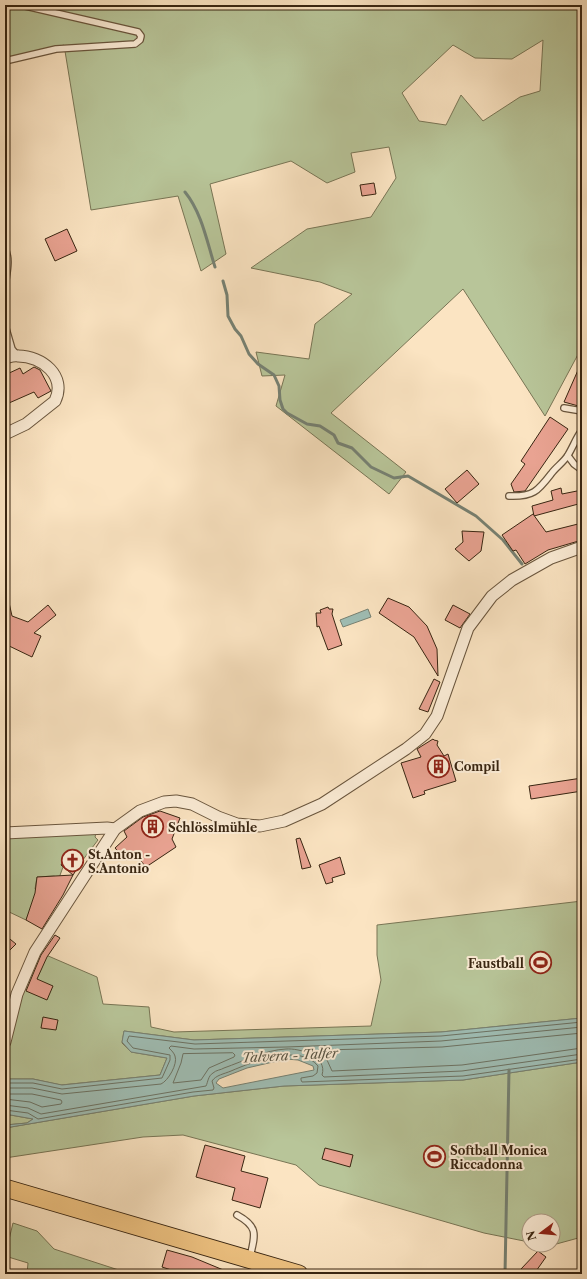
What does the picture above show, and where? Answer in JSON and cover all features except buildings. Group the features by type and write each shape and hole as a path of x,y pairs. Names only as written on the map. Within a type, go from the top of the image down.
{"main road":[{"path":"5,1188 299,1274"}],"street":[{"path":"5,358 18,356 44,364 54,373 58,383 55,401 31,420 5,434"},
{"path":"5,1042 11,1023 16,994 35,952 116,829 140,811 164,802 176,801 192,804 218,817 237,824 260,826 284,821 322,804 425,734 437,716 468,628 492,596 512,580 551,558 582,547"},
{"path":"5,833 107,828 116,829"}],"lane":[{"path":"5,61 56,49 135,44 140,40 141,36 138,32 21,5"},
{"path":"5,249 7,253 7,264 5,287"},
{"path":"5,325 12,349 18,356"},
{"path":"564,408 582,411"},
{"path":"510,496 530,494 542,487 552,472 568,456 574,442 582,430"},
{"path":"568,456 574,464 582,470"},
{"path":"237,1214 249,1222 253,1228 254,1234 249,1260"}],"green space":[{"path":"5,5 582,5 582,347 545,416 463,289 331,413 406,472 389,494 276,406 285,375 262,376 256,352 309,359 315,324 352,294 320,282 251,268 307,229 371,217 396,178 389,147 351,153 355,172 327,183 291,161 210,184 226,254 201,271 178,196 91,210 64,45 5,62","holes":["543,40 540,91 520,97 483,121 461,95 446,125 419,121 402,93 453,45 475,58 512,59"]},
{"path":"96,833 95,837 98,840 82,861 69,853 61,865 63,867 59,878 54,876 37,877 35,889 45,893 31,908 26,920 5,910 5,837"},
{"path":"582,901 582,1018 441,1032 194,1040 124,1031 122,1043 131,1052 167,1058 160,1075 61,1085 33,1079 5,1079 5,1018 14,1021 22,992 39,952 97,977 103,1004 149,1007 151,1027 174,1032 371,1026 381,980 377,955 377,925"},
{"path":"582,1062 582,1237 561,1243 561,1213 521,1213 521,1240 484,1233 319,1185 296,1165 183,1135 143,1137 5,1158 5,1128 194,1096 284,1086 463,1080"},
{"path":"5,1114 33,1119 27,1123 6,1125"},
{"path":"13,1223 37,1231 54,1249 131,1274 27,1274 28,1263 5,1256"}],"water":[{"path":"368,609 371,617 343,627 340,620"},
{"name":"Talvera - Talfer","path":"582,1018 582,1062 463,1080 284,1086 194,1096 5,1128 5,1125 27,1123 33,1119 5,1114 5,1079 33,1079 62,1085 160,1075 167,1058 131,1052 122,1042 124,1031 194,1040 441,1032","holes":["286,1059 298,1060 313,1066 314,1070 223,1088 216,1083 219,1079 247,1068"]}],"waterway":[{"path":"185,192 200,218 215,267"},
{"path":"223,281 227,295 228,316 235,329 241,336 249,354 258,364 274,375 279,386 280,400 283,409 287,413 307,424 320,426 334,435 338,443 352,448 371,467 394,478 408,476 476,516 503,540 522,564"},
{"path":"505,1274 509,1070"}],"place":[{"name":"Compil","path":"438,766"},
{"name":"Schlösslmühle","path":"152,827"},
{"name":"St.Anton - S.Antonio","path":"73,861"},
{"name":"Faustball","path":"540,963"},
{"name":"Softball Monica Riccadonna","path":"435,1157"}]}
